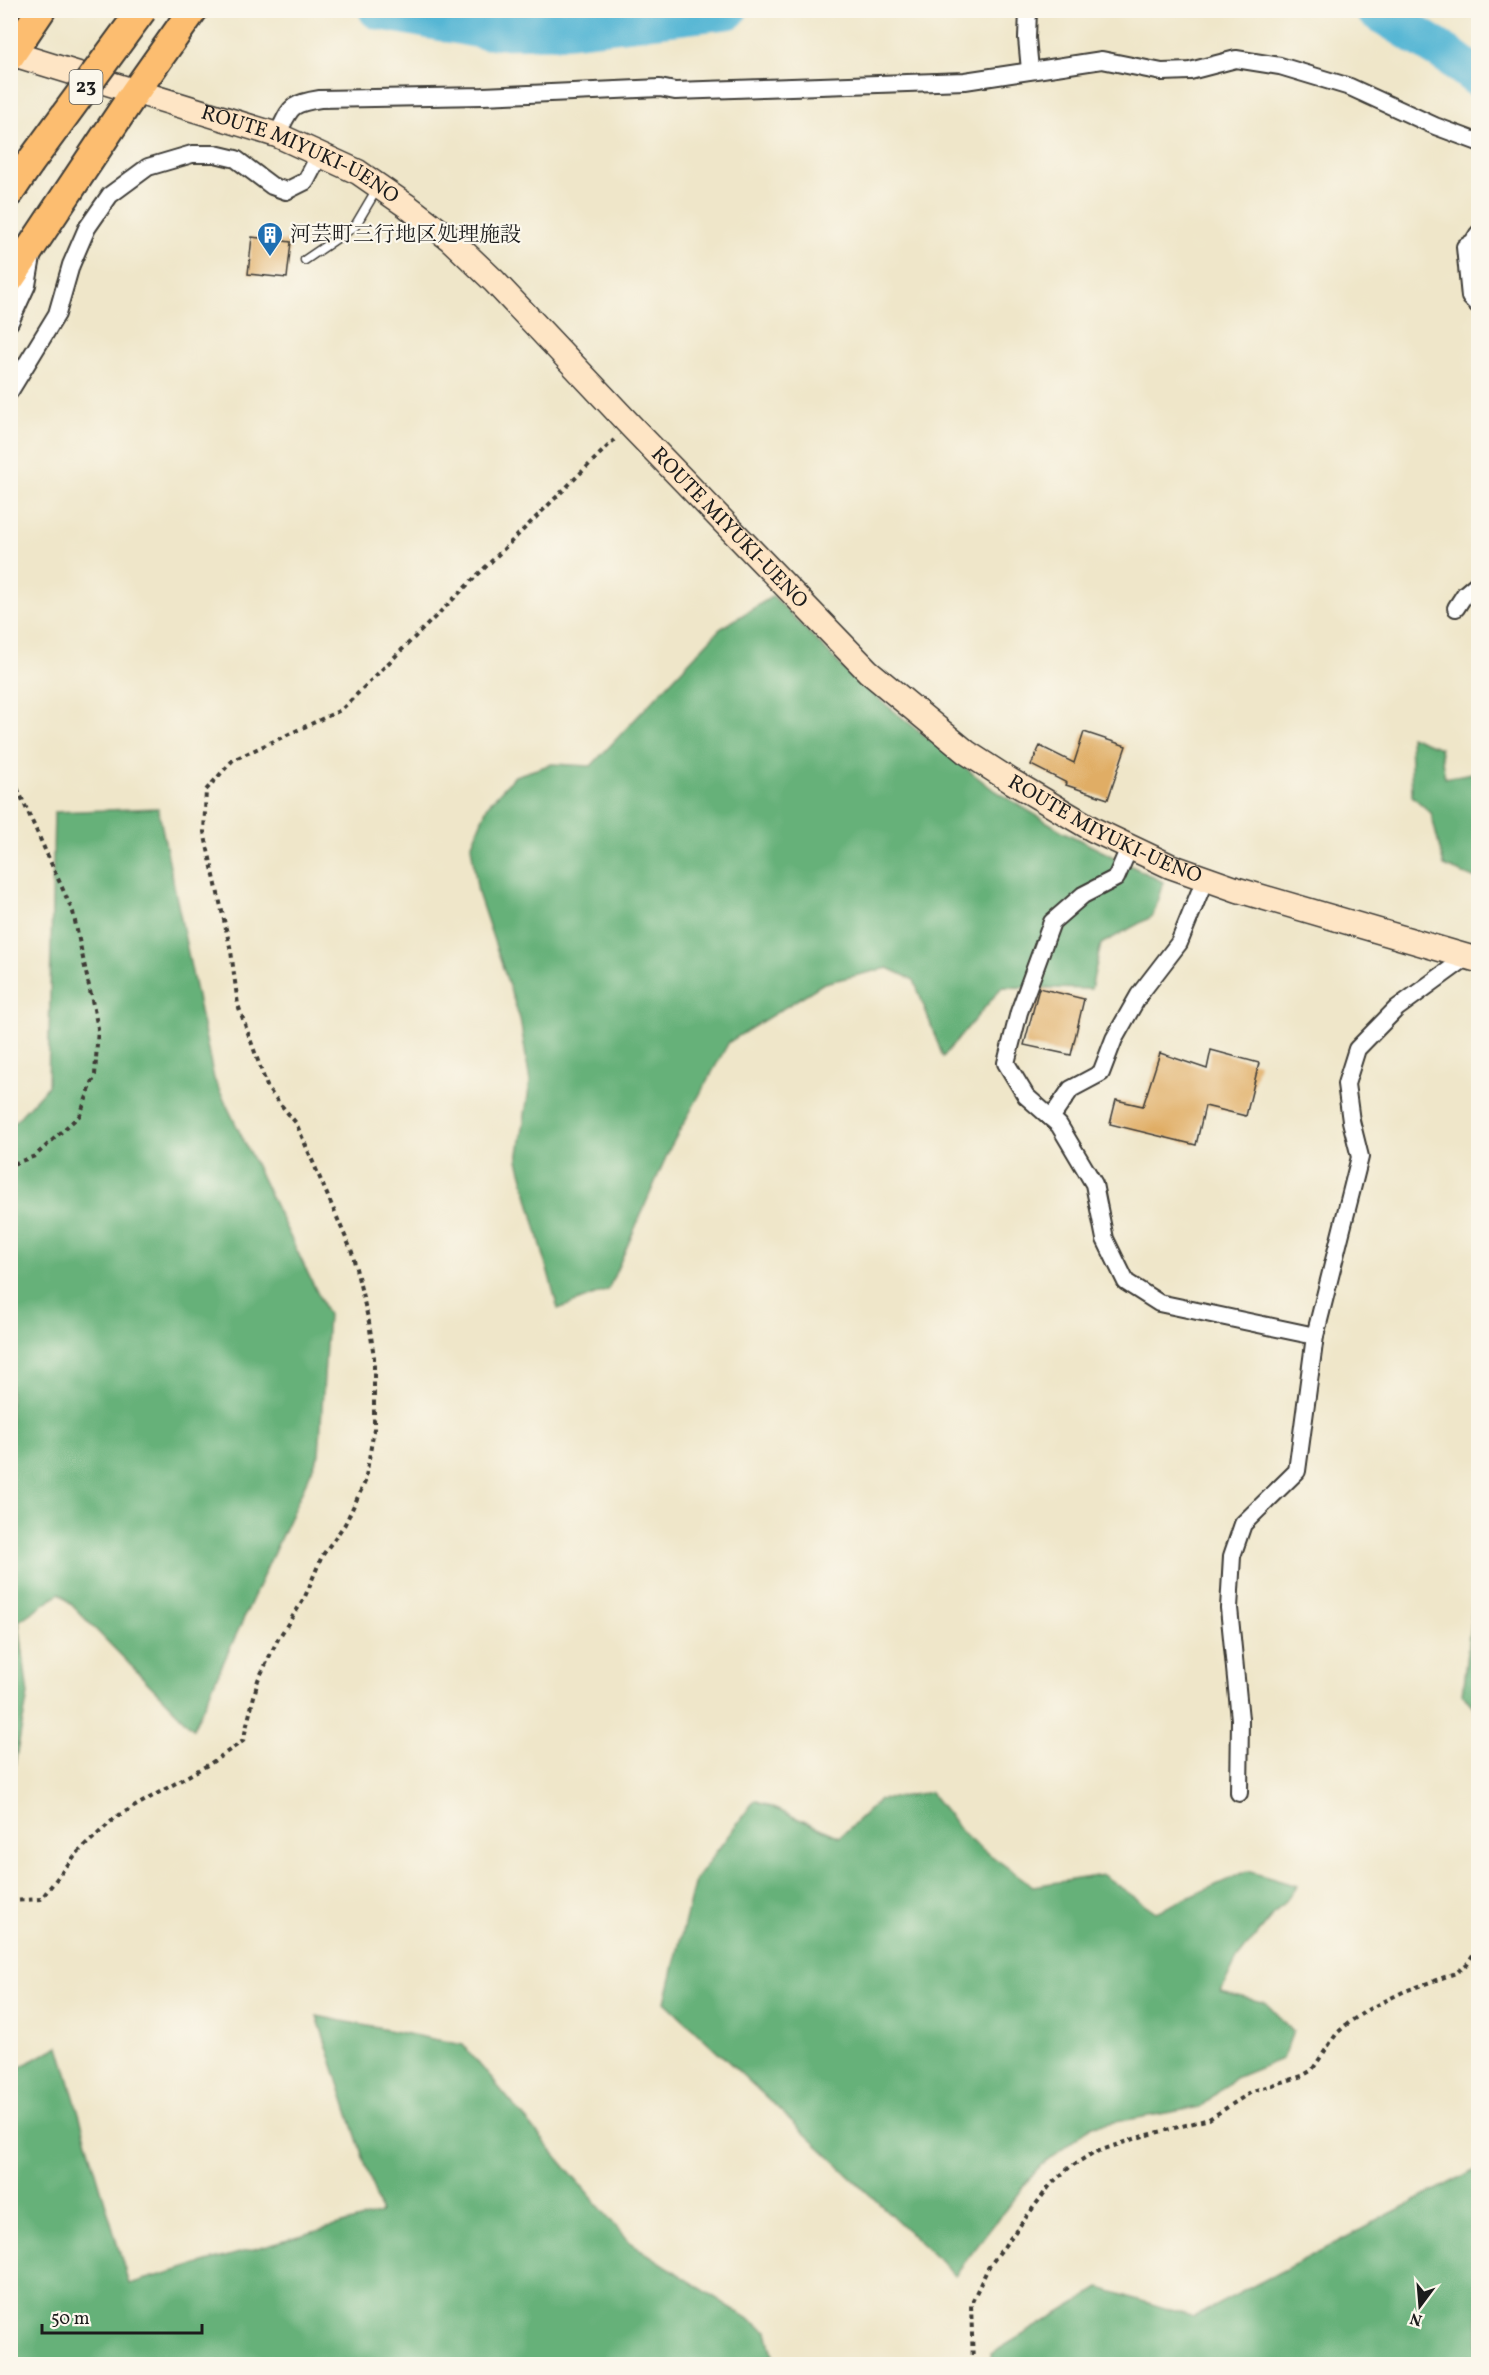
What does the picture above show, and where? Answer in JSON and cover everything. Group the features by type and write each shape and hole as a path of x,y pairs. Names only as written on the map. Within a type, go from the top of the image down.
{"highway":[{"path":"11,54 41,10"},
{"name":"23","path":"10,192 142,10"},
{"path":"10,279 135,92 193,10"}],"main road":[{"name":"ROUTE MIYUKI-UENO","path":"11,54 277,135 358,172 450,239 494,280 868,671 966,752 1011,781 1129,848 1205,879 1473,959"}],"street":[{"path":"1028,10 1030,70"},
{"path":"277,135 292,106 300,102 320,99 483,96 660,87 675,91 965,81 1102,60 1162,72 1190,71 1236,58 1280,66 1350,87 1435,126 1479,142"},
{"path":"10,391 57,314 71,266 87,228 110,195 148,167 192,154 215,154 236,159 272,186 286,191 306,180 320,154"},
{"path":"1479,234 1465,247 1470,297 1479,305"},
{"path":"10,322 27,285 35,241"},
{"path":"1456,608 1465,594 1479,583"},
{"path":"1129,848 1116,878 1083,895 1052,921 1019,1012 1006,1063 1026,1096 1059,1125 1095,1184 1106,1239 1126,1282 1159,1303 1315,1336"},
{"path":"1051,1118 1071,1089 1101,1073 1114,1039 1139,995 1179,943 1205,879"},
{"path":"1239,1793 1240,1719 1229,1608 1232,1556 1243,1524 1297,1471 1315,1336 1360,1157 1351,1121 1346,1084 1357,1049 1397,1008 1473,959"}],"lane":[{"path":"305,260 355,226 378,187"}],"path":[{"path":"10,1901 41,1899 76,1854 116,1817 211,1763 243,1741 258,1680 278,1639 304,1599 322,1556 350,1513 365,1482 374,1429 374,1357 369,1322 352,1252 296,1123 268,1089 238,1005 229,940 204,832 206,790 233,760 340,710 630,424"},
{"path":"10,772 73,912 98,1028 95,1075 80,1115 35,1156 10,1165"},
{"path":"973,2364 971,2304 988,2268 1051,2184 1070,2167 1093,2153 1140,2137 1209,2119 1253,2091 1302,2076 1312,2070 1337,2033 1351,2020 1369,2008 1405,1991 1456,1973 1467,1964 1479,1947"}],"green space":[{"path":"773,596 856,681 991,788 1062,831 1163,882 1153,916 1101,944 1091,989 1002,987 943,1057 914,980 888,968 824,983 729,1042 670,1148 608,1290 558,1309 518,1160 530,1082 520,1019 478,893 471,846 488,805 515,776 552,764 591,766 720,629"},
{"path":"1410,736 1440,748 1445,778 1478,772 1478,880 1444,866 1431,813 1412,796"},
{"path":"158,808 214,1079 328,1315 319,1454 193,1729 60,1593 19,1621 28,1695 11,1783 10,1127 48,1086 54,812"},
{"path":"1478,1560 1478,1712 1462,1694"},
{"path":"930,1792 967,1838 1033,1886 1103,1875 1156,1912 1247,1871 1297,1886 1237,1959 1221,1992 1266,2003 1293,2032 1282,2059 1235,2078 1200,2107 1092,2126 1036,2170 955,2275 665,2002 695,1880 755,1800 840,1837 879,1800"},
{"path":"317,2016 463,2045 629,2242 767,2331 775,2364 11,2364 11,2072 59,2046 129,2284 381,2213"},
{"path":"1478,2168 1478,2364 992,2364 991,2354 1100,2288 1194,2317"}],"building":[{"name":"河芸町三行地区処理施設","path":"252,237 291,242 287,278 248,274"},
{"path":"1084,732 1126,746 1108,799 1066,785 1067,783 1031,765 1040,746 1074,763"},
{"path":"1039,988 1084,999 1071,1055 1024,1045"},
{"path":"1211,1050 1259,1063 1246,1116 1205,1106 1196,1145 1110,1124 1116,1100 1143,1106 1160,1053 1207,1069"}],"waterway":[{"path":"378,10 486,30 563,29 728,10"},
{"path":"1375,10 1448,55 1478,78"}],"place":[{"name":"河芸町三行地区処理施設","path":"270,258"}]}
